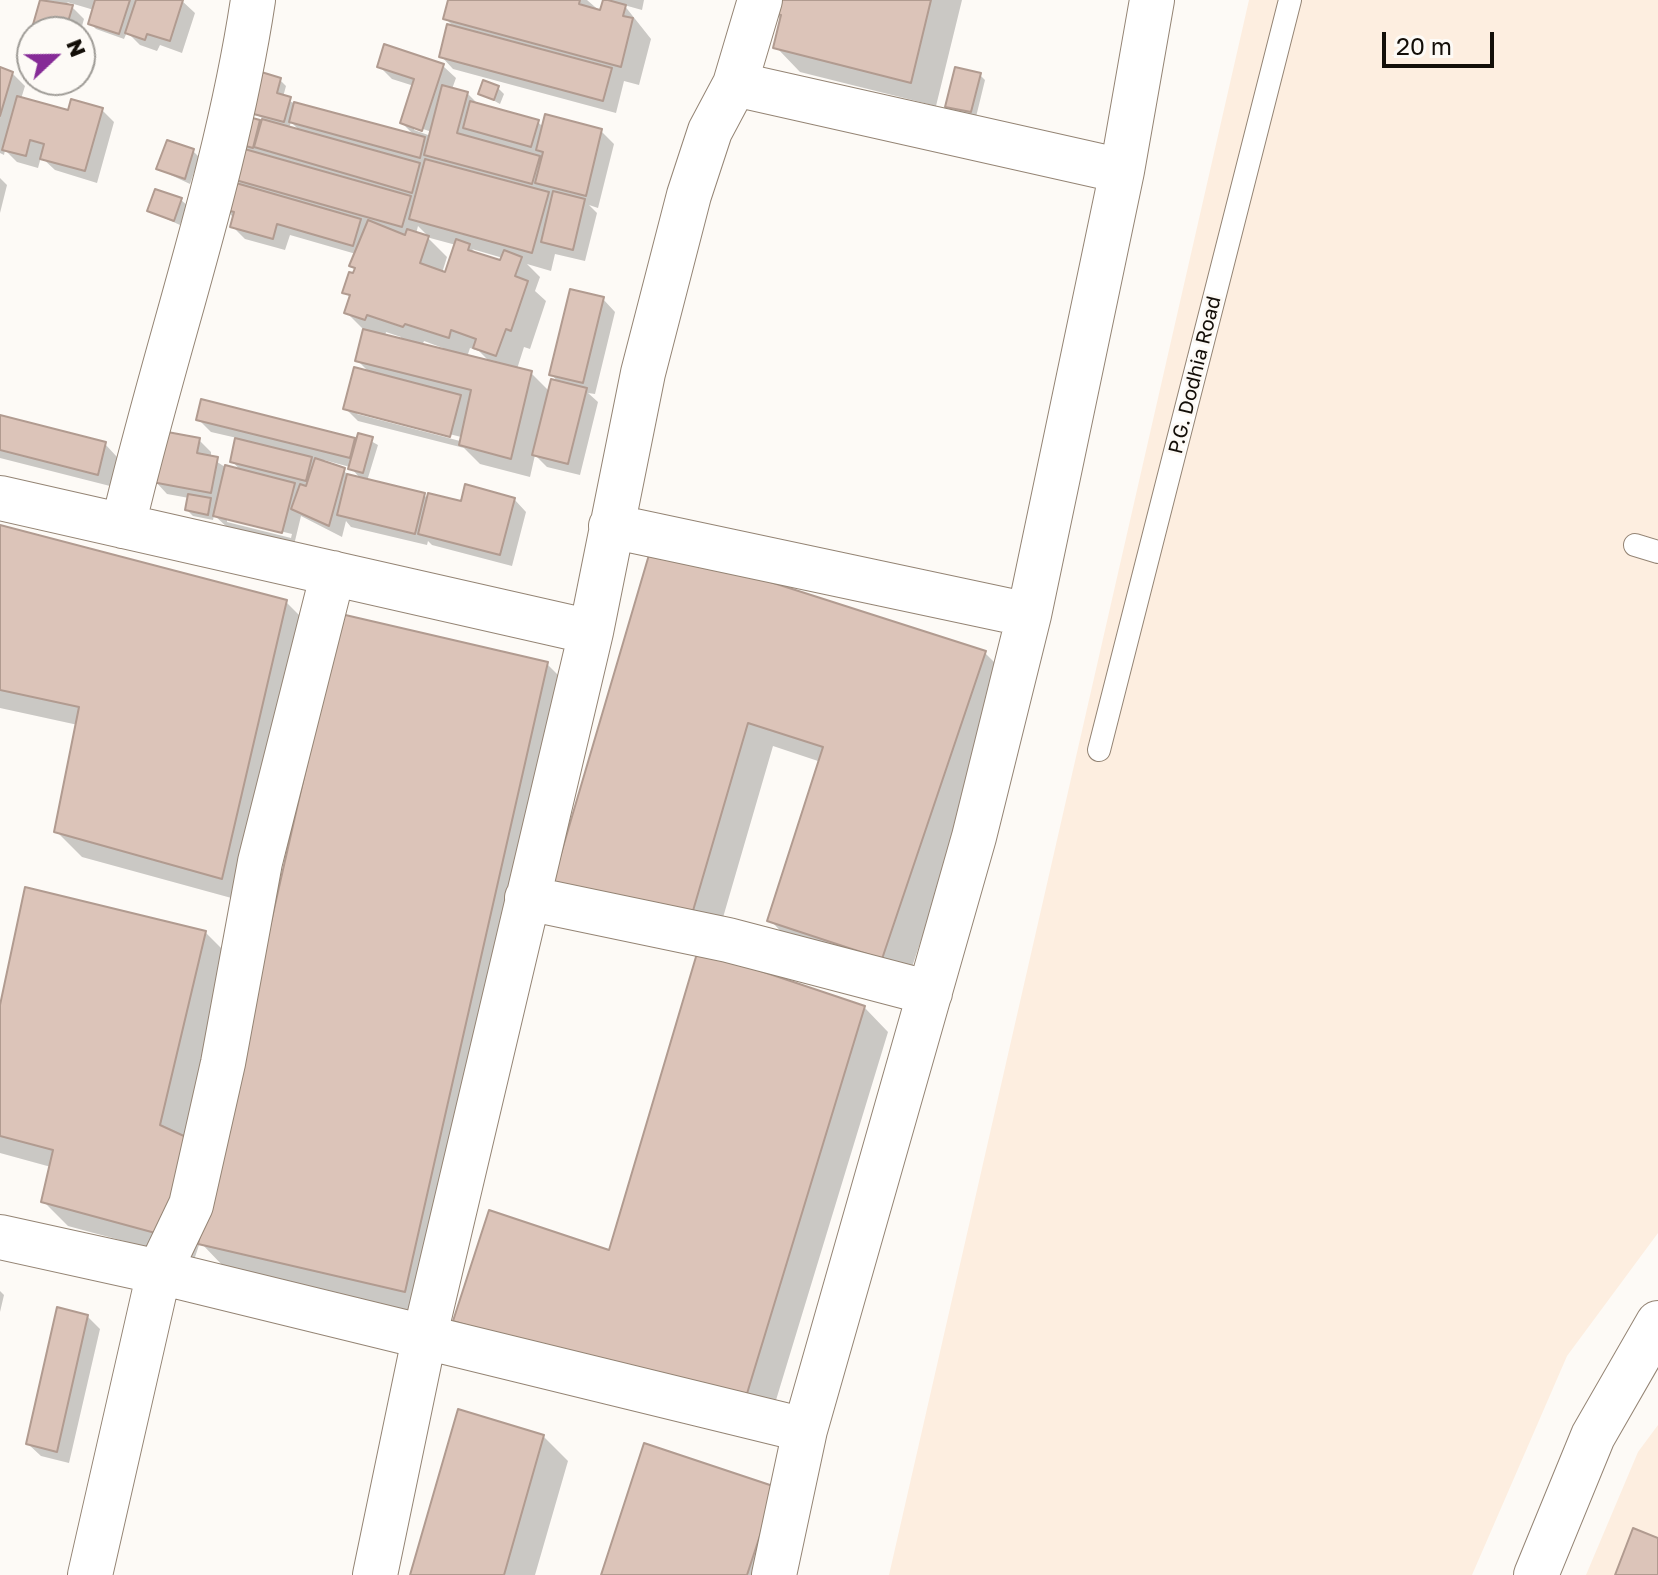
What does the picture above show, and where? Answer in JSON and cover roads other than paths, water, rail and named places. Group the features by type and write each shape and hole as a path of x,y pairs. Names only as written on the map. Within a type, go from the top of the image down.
{"street":[{"path":"123,526 151,407 236,101 253,0"},
{"path":"375,1575 424,1339 591,632 643,373 689,195 710,131 735,84 760,0"},
{"path":"774,1575 805,1430 974,837 1029,615 1122,171 1152,0"},
{"path":"735,84 1122,171"},
{"path":"0,498 591,632"},
{"path":"611,526 1029,615"},
{"path":"90,1575 159,1272 191,1205 223,1063 260,862 333,573"},
{"path":"527,898 728,940 930,993"},
{"path":"0,1237 159,1272 805,1430"},
{"path":"1536,1575 1593,1436 1658,1323"}],"lane":[{"name":"P.G. Dodhia Road","path":"1099,750 1290,0"},
{"path":"1635,545 1658,552"}]}
